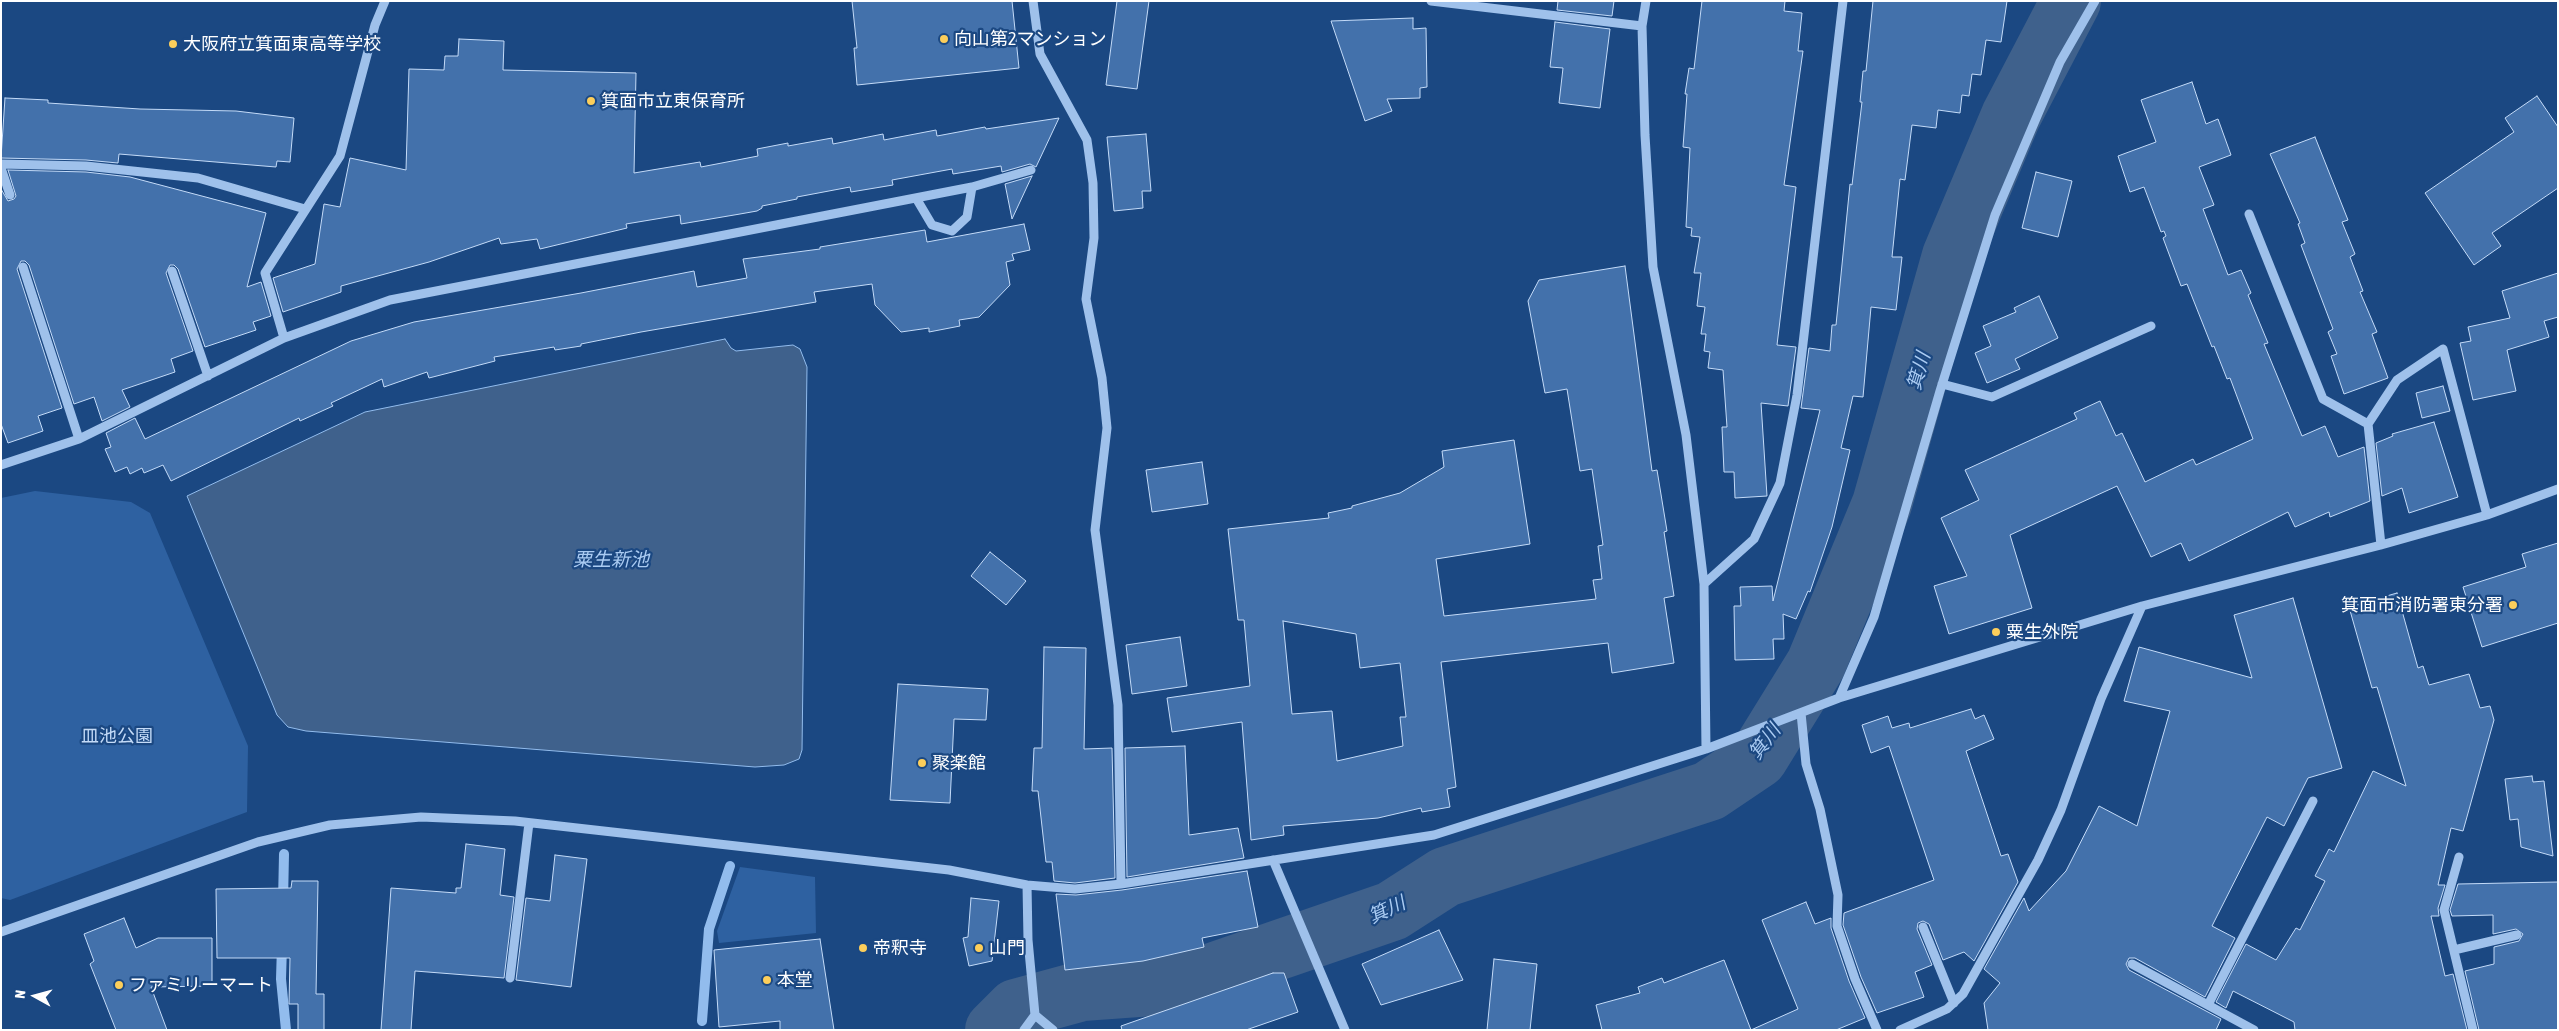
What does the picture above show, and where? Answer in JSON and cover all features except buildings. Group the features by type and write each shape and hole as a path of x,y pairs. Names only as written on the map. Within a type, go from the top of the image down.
{"street":[{"path":"284,338 265,273 340,156 375,25 385,1"},
{"path":"1033,1 1040,54 1087,140 1093,183 1094,238 1086,299 1102,378 1107,428 1095,530 1118,705 1121,884"},
{"path":"1431,1 1642,26"},
{"path":"1646,1 1642,26 1645,135 1653,267 1686,435 1704,584 1706,748"},
{"path":"1704,584 1754,539 1780,483 1797,396 1843,1"},
{"path":"1839,698 1874,617 1942,384 1995,214 2060,62 2095,1"},
{"path":"1,164 86,166 198,178 305,209"},
{"path":"1,168 10,195"},
{"path":"1,465 79,439 284,338 390,300 972,187 1032,170"},
{"path":"916,198 932,225 952,231 967,216 972,187"},
{"path":"2248,214 2323,399 2368,424"},
{"path":"22,266 79,439"},
{"path":"172,270 208,376"},
{"path":"1942,384 1992,397 2151,326"},
{"path":"2381,545 2368,424 2397,380 2443,349 2487,515"},
{"path":"1,932 258,842 330,825 421,817 529,823 949,870 1027,885 1075,889 1121,884 1434,835 1706,748 1839,698 2142,606 2381,545 2487,515 2558,489"},
{"path":"1900,1030 1947,1009 1963,994 2038,860 2061,810 2101,699 2142,606"},
{"path":"1797,714 1806,764 1820,810 1838,895 1837,926 1855,979 1877,1030"},
{"path":"2208,1005 2314,801"},
{"path":"510,978 529,823"},
{"path":"2459,858 2444,910 2473,1030"},
{"path":"1273,860 1345,1030"},
{"path":"1024,1030 1034,1013 1030,983 1027,885"},
{"path":"1923,927 1954,1003"},
{"path":"2454,950 2517,935"},
{"path":"2132,964 2254,1030"},
{"path":"1034,1013 1053,1030"}],"green space":[{"name":"皿池公園","path":"35,491 131,502 150,513 248,746 247,812 10,900 1,898 1,498"},
{"path":"740,867 815,877 816,933 719,943 717,931"}],"water":[{"name":"粟生新池","path":"725,339 731,348 736,351 793,345 800,349 807,367 802,750 799,759 784,765 755,767 306,731 288,727 277,715 187,496 365,412"}],"waterway":[{"name":"箕川","path":"995,1030 1016,1009 1082,991 1180,984 1392,911 1445,877 1709,791 1758,758 1816,664 1882,504 1952,256 2011,116 2071,1"},
{"path":"283,902 284,854"},
{"path":"702,1021 709,929 730,866"},
{"path":"282,946 281,979 286,1030"}],"place":[{"name":"向山第2マンション","path":"944,39"},
{"name":"大阪府立箕面東高等学校","path":"173,44"},
{"name":"箕面市立東保育所","path":"591,101"},
{"name":"箕面市消防署東分署","path":"2513,605"},
{"name":"粟生外院","path":"1996,632"},
{"name":"聚楽館","path":"922,763"},
{"name":"帝釈寺","path":"863,948"},
{"name":"山門","path":"979,948"},
{"name":"本堂","path":"767,980"},
{"name":"ファミリーマート","path":"119,985"}]}
